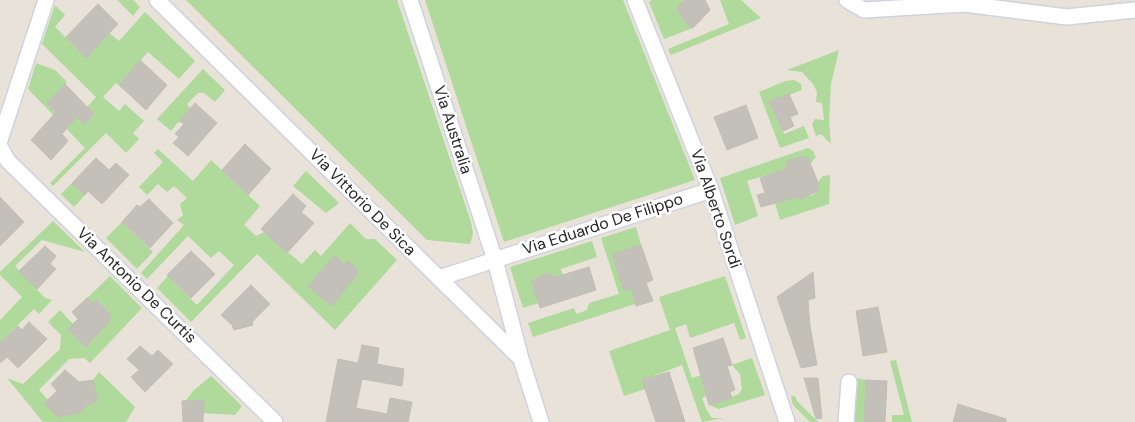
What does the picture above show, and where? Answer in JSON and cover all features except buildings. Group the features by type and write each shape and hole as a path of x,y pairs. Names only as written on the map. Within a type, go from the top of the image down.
{"street":[{"path":"0,140 46,0"},
{"name":"Via Vittorio De Sica","path":"157,0 520,359 541,422"},
{"name":"Via Australia","path":"410,0 495,260 520,359"},
{"name":"Via Alberto Sordi","path":"635,0 711,190 787,422"},
{"path":"847,0 864,10 964,4 1067,17 1135,10"},
{"name":"Via Antonio De Curtis","path":"0,147 8,161 276,422"},
{"name":"Via Eduardo De Filippo","path":"439,278 711,190"},
{"path":"846,422 849,382"}],"green space":[{"path":"117,0 133,0 140,7 133,16"},
{"path":"186,0 397,0 471,222 473,234 470,244 427,240"},
{"path":"425,0 623,0 695,180 504,242"},
{"path":"652,0 683,0 678,10 693,28 664,39 649,2"},
{"path":"720,0 741,0 761,18 671,55 668,49 729,24"},
{"path":"55,5 65,15 55,27 86,57 109,33 119,41 145,12 195,61 179,79 148,52 119,85 116,83 103,97 119,111 125,104 144,121 133,133 139,139 126,153 106,133 53,186 50,183 85,148 28,89 36,63 55,70 67,82 46,103 69,125 77,117 85,124 94,115 87,107 96,97 42,44"},
{"path":"839,50 831,84 829,121 831,144 821,134 816,136 812,124 815,119 824,120 822,103 816,102 817,92 813,84 802,72 787,70"},
{"path":"203,69 225,90 215,102 204,93 198,93 187,104 190,108 171,131 157,119"},
{"path":"794,80 801,84 802,90 770,102 784,134 804,126 809,138 780,148 759,92 785,81"},
{"path":"808,148 813,151 816,157 810,164 808,158 802,157 787,162 798,199 813,195 818,191 818,182 823,176 830,175 829,204 780,220 775,203 784,200 774,173 747,181 758,216 735,225 720,178"},
{"path":"158,149 193,181 211,160 260,206 244,225 256,236 264,232 302,264 315,250 321,256 350,223 366,239 375,239 397,260 335,330 257,254 191,322 157,288 168,276 197,305 234,265 219,251 211,258 188,236 147,279 141,273 184,225 177,220 183,215 180,204 187,198 174,186 167,192 158,184 147,195 139,187 163,162 154,153"},
{"path":"306,171 339,203 326,213 293,186"},
{"path":"72,183 85,195 74,207 61,194"},
{"path":"53,221 85,252 42,240 15,266 45,298 52,300 39,314 34,309 0,343 0,320 22,297 0,275 0,272"},
{"path":"122,222 153,252 137,269 106,238"},
{"path":"636,227 641,245 612,254 624,291 631,288 635,304 533,337 528,323 574,308 576,314 587,310 589,303 619,294 601,238"},
{"path":"592,241 597,257 561,269 563,275 552,278 550,274 531,279 539,303 523,308 510,267"},
{"path":"110,276 142,308 90,363 84,358 69,359 39,390 48,400 45,403 58,417 79,413 87,405 98,401 93,380 99,372 135,407 126,422 43,422 7,378 23,384 60,349 61,335 48,322 60,310 73,324 68,329 84,347 109,323 110,314 98,300 93,303 87,298"},
{"path":"725,276 746,338 740,340 734,323 690,338 686,324 675,328 692,378 702,375 711,383 703,386 706,396 702,398 707,411 712,418 724,418 702,422 682,365 643,380 645,389 624,396 609,351 670,330 659,297"},
{"path":"752,358 765,395 719,409 709,405 739,394 742,389 740,374 732,365"},
{"path":"896,360 912,422 892,422 892,415 904,415 890,361"},
{"path":"211,376 242,406 235,415 203,413 203,400 186,400 193,391"},
{"path":"856,378 866,380 864,422 852,422"},
{"path":"791,396 795,396 797,401 818,422 810,422 793,405"}]}
